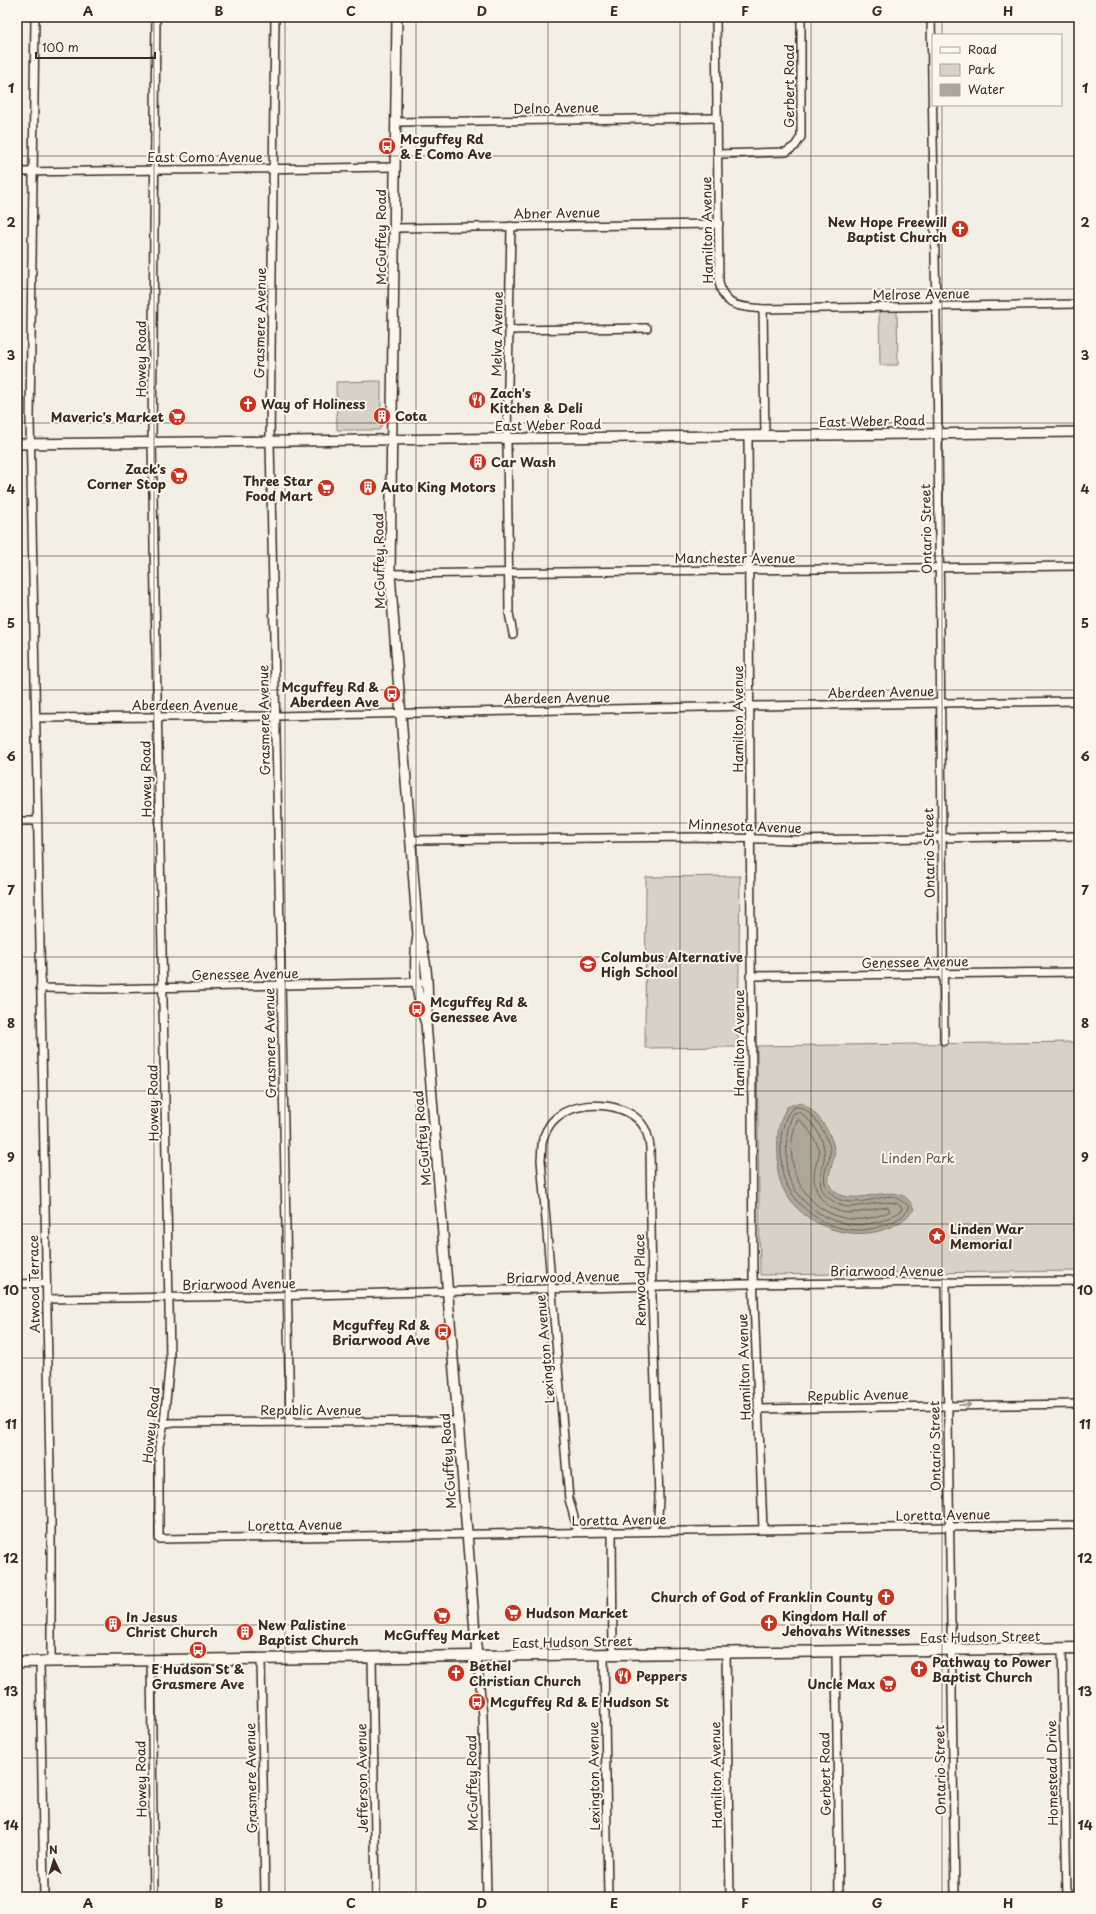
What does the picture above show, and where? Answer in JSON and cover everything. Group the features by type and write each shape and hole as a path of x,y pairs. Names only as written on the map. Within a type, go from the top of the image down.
{"main road":[{"name":"East Hudson Street","path":"17,1662 1079,1648"}],"street":[{"name":"Atwood Terrace","path":"35,17 31,444 51,1522 51,1662"},
{"name":"Howey Road","path":"156,17 152,443 170,1358 164,1423 159,1446 159,1539"},
{"name":"Grasmere Avenue","path":"275,17 270,441 290,1422"},
{"name":"McGuffey Road","path":"397,17 390,574 418,935 416,947 422,983 420,1007 426,1023 466,1534 484,1716 487,1897"},
{"name":"Hamilton Avenue","path":"716,17 721,292 726,300 734,305 763,309"},
{"name":"Gerbert Road","path":"718,154 786,152 795,146 801,137 801,17"},
{"name":"Ontario Street","path":"931,17 932,75"},
{"name":"Ontario Street","path":"933,106 938,434 942,974 944,1041"},
{"name":"Delno Avenue","path":"395,122 717,118"},
{"name":"East Como Avenue","path":"17,172 394,167"},
{"name":"Abner Avenue","path":"394,228 719,224"},
{"name":"Melva Avenue","path":"511,226 508,439 509,612 513,634"},
{"name":"Melrose Avenue","path":"763,309 1079,304"},
{"path":"763,309 765,436"},
{"path":"509,330 647,328"},
{"name":"East Weber Road","path":"17,444 1079,432"},
{"name":"Hamilton Avenue","path":"748,436 753,1284 763,1529"},
{"name":"Manchester Avenue","path":"390,574 1079,566"},
{"name":"Aberdeen Avenue","path":"36,718 97,716 157,718 1079,701"},
{"path":"17,821 37,821"},
{"name":"Minnesota Avenue","path":"411,840 692,837 750,840 1079,836"},
{"name":"Genessee Avenue","path":"750,976 1079,972"},
{"name":"Genessee Avenue","path":"40,988 163,988 422,983"},
{"name":"Renwood Place","path":"556,1118 573,1109 593,1105 610,1106 628,1112 637,1118 644,1126 650,1148 652,1287 659,1499 658,1516 652,1531"},
{"name":"Lexington Avenue","path":"556,1118 543,1137 541,1160 569,1499 578,1532"},
{"name":"Briarwood Avenue","path":"47,1299 552,1290 753,1284 1079,1281"},
{"path":"17,1284 46,1283"},
{"name":"Ontario Street","path":"946,1283 946,1406 955,1897"},
{"name":"Republic Avenue","path":"758,1409 1079,1404"},
{"name":"Republic Avenue","path":"164,1423 458,1421"},
{"name":"Loretta Avenue","path":"159,1539 1079,1525"},
{"name":"Lexington Avenue","path":"608,1897 609,1655 612,1532"},
{"name":"Homestead Drive","path":"1062,1648 1067,1897"},
{"name":"Gerbert Road","path":"836,1652 839,1897"},
{"name":"Hamilton Avenue","path":"726,1653 730,1897"},
{"name":"Jefferson Avenue","path":"372,1658 376,1897"},
{"name":"Grasmere Avenue","path":"261,1659 265,1897"},
{"name":"Howey Road","path":"151,1660 154,1897"},
{"path":"40,1662 44,1897"}],"green space":[{"path":"879,311 897,311 898,365 880,365"},
{"path":"381,381 381,427 379,430 337,430 336,382"},
{"path":"740,876 738,1047 645,1048 646,877"},
{"name":"Linden Park","path":"1079,1042 1079,1271 760,1275 757,1046"}],"water":[{"path":"800,1102 812,1110 822,1121 832,1141 834,1153 829,1181 830,1186 834,1191 843,1196 854,1197 889,1193 899,1194 907,1199 914,1209 907,1217 889,1228 879,1231 847,1233 831,1229 802,1213 791,1201 783,1188 778,1172 779,1125 787,1107"}],"place":[{"name":"Mcguffey Rd & E Como Ave","path":"387,146"},
{"name":"New Hope Freewill Baptist Church","path":"960,229"},
{"name":"Zach's Kitchen & Deli","path":"477,400"},
{"name":"Way of Holiness","path":"248,404"},
{"name":"Cota","path":"382,416"},
{"name":"Maveric's Market","path":"177,417"},
{"name":"Car Wash","path":"478,462"},
{"name":"Zack's Corner Stop","path":"179,476"},
{"name":"Auto King Motors","path":"368,487"},
{"name":"Three Star Food Mart","path":"326,488"},
{"name":"Mcguffey Rd & Aberdeen Ave","path":"392,694"},
{"name":"Columbus Alternative High School","path":"588,964"},
{"name":"Mcguffey Rd & Genessee Ave","path":"417,1009"},
{"name":"Linden War Memorial","path":"937,1236"},
{"name":"Mcguffey Rd & Briarwood Ave","path":"443,1332"},
{"name":"Church of God of Franklin County","path":"886,1597"},
{"name":"Hudson Market","path":"513,1613"},
{"name":"McGuffey Market","path":"442,1616"},
{"name":"Kingdom Hall of Jehovahs Witnesses","path":"769,1623"},
{"name":"In Jesus Christ Church","path":"113,1624"},
{"name":"New Palistine Baptist Church","path":"245,1632"},
{"name":"E Hudson St & Grasmere Ave","path":"198,1650"},
{"name":"Pathway to Power Baptist Church","path":"919,1669"},
{"name":"Bethel Christian Church","path":"456,1673"},
{"name":"Peppers","path":"623,1676"},
{"name":"Uncle Max","path":"888,1684"},
{"name":"Mcguffey Rd & E Hudson St","path":"477,1702"}]}
